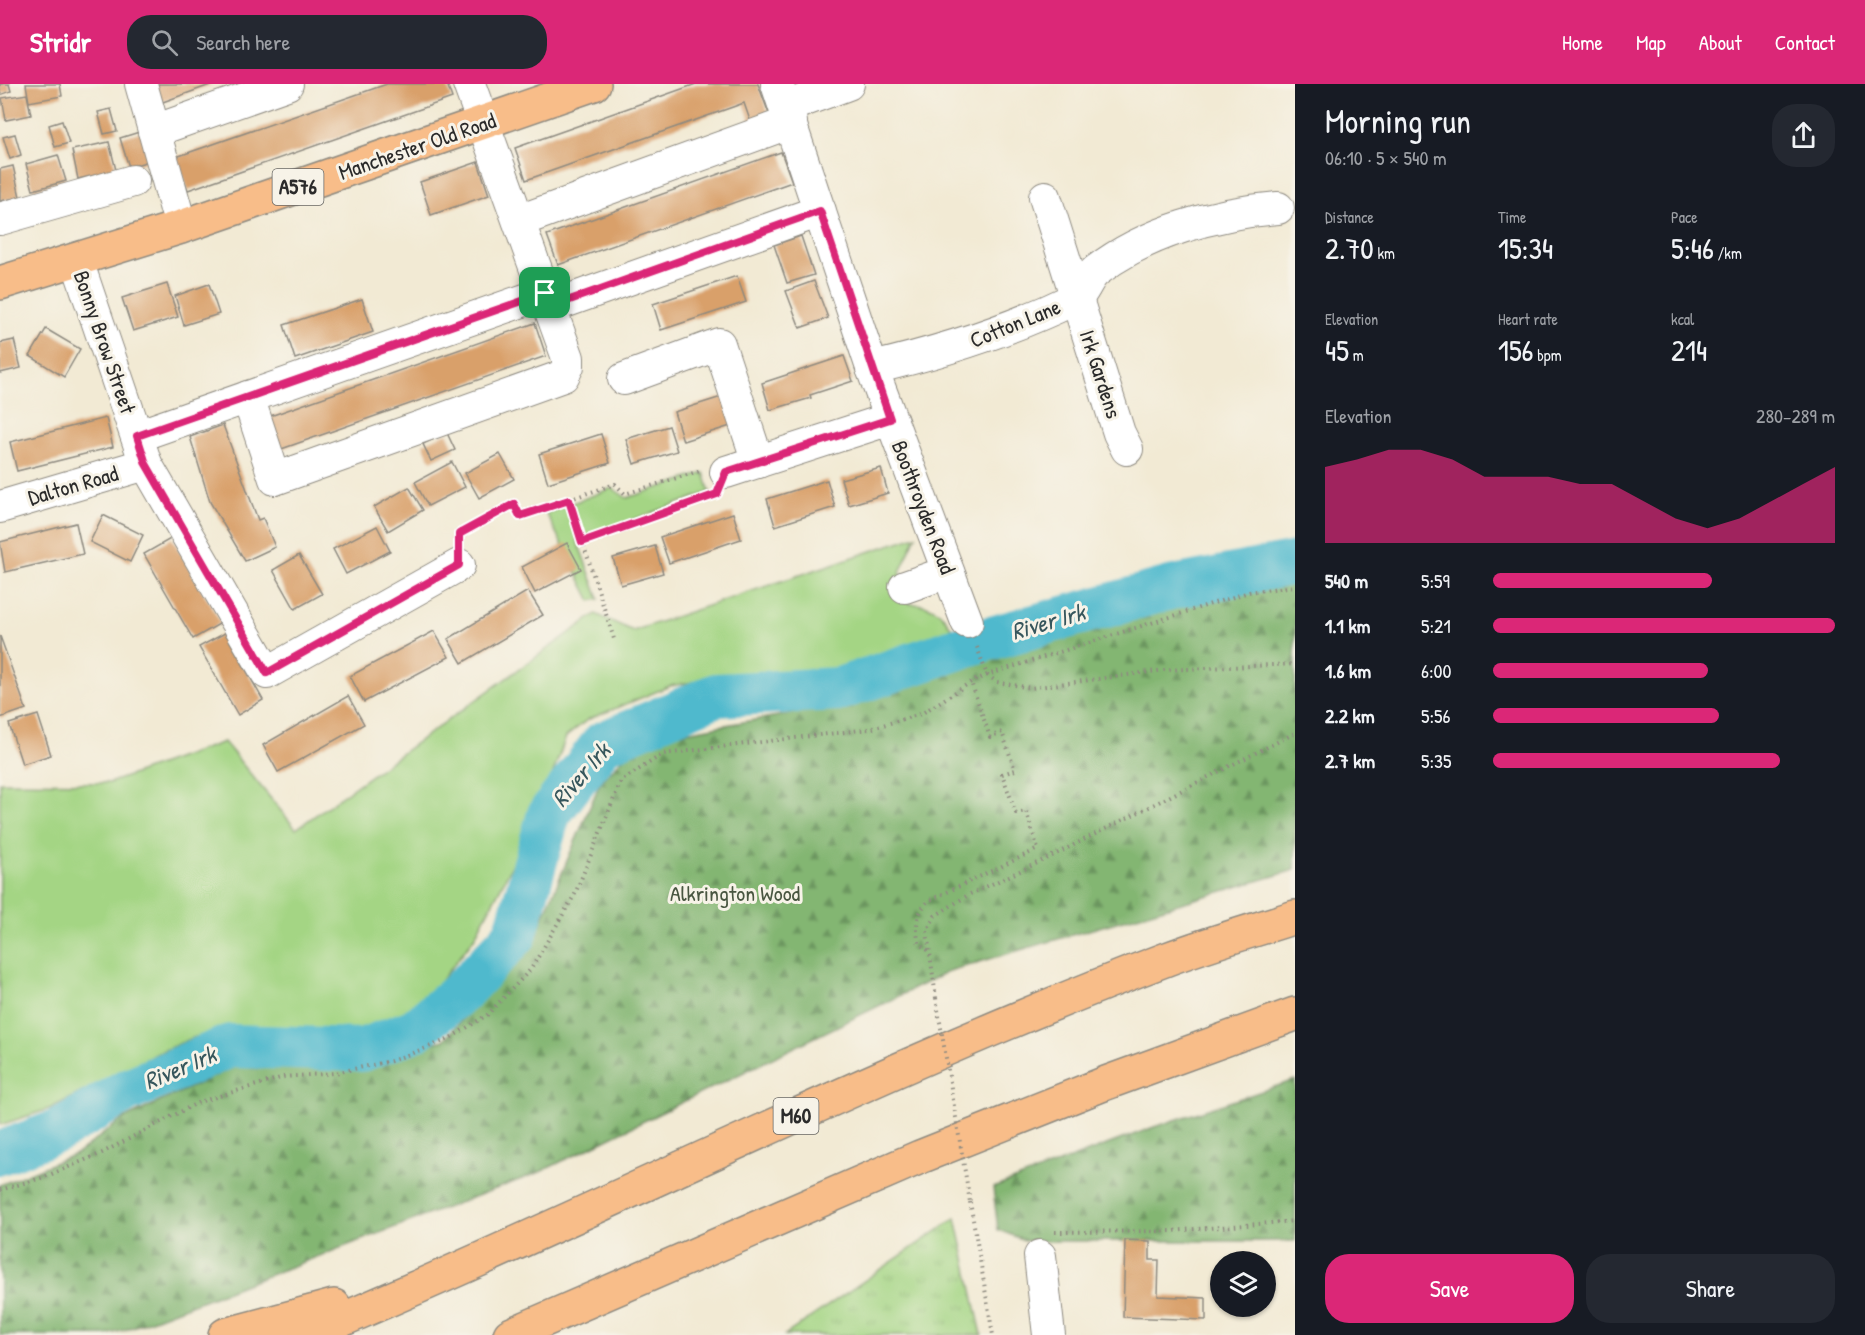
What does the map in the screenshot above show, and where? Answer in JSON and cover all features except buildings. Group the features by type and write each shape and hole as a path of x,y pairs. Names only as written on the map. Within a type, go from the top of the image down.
{"main road":[{"name":"Manchester Old Road","path":"0,283 181,227 594,84"},
{"name":"M60","path":"306,1335 447,1276 958,1043 1169,958 1295,917"},
{"path":"510,1335 920,1157 1106,1083 1295,1014"},
{"name":"M60","path":"225,1335 447,1276"}],"street":[{"path":"141,84 181,227"},
{"path":"154,131 287,84"},
{"path":"248,397 275,479 562,376 568,366 568,358 469,84"},
{"path":"519,221 785,104 848,84"},
{"name":"Boothroyden Road","path":"785,104 872,368 967,622"},
{"path":"0,219 133,181"},
{"name":"Irk Gardens","path":"1045,196 1119,433 1127,449"},
{"name":"Cotton Lane","path":"872,368 946,350 1077,298 1094,272 1148,239 1238,211 1278,208"},
{"name":"Dalton Road","path":"0,507 142,450 248,397 820,211"},
{"name":"Bonny Brow Street","path":"77,261 142,450 267,673 459,565"},
{"path":"624,379 719,344 758,462"},
{"path":"726,472 890,419"},
{"path":"905,587 948,572"},
{"path":"1040,1256 1049,1335"}],"path":[{"path":"459,565 459,534 514,504 520,516 615,484 625,494 706,469 726,472 717,494 582,542"},
{"path":"569,500 615,642"},
{"path":"0,1190 42,1178 102,1153 199,1102 284,1077 334,1073 391,1061 447,1040 487,1015 531,969 570,903 621,781 663,754 869,729 921,714 971,682 987,675 1249,592 1295,586"},
{"path":"982,662 987,675 997,682 1031,688 1164,670 1295,664"},
{"path":"929,950 919,944 916,933 917,918 928,901 1038,849 1026,811 1016,813 1002,774 1015,770 1002,732 990,737 971,682"},
{"path":"993,1335 929,950 927,932 934,916 968,895 1048,858 1295,733"},
{"path":"1040,1256 1056,1231 1171,1231 1295,1221"}],"green space":[{"path":"704,473 710,492 577,540 599,599 591,601 546,513 612,488 627,498"},
{"path":"916,536 900,572 910,604 931,607 942,615 954,633 868,665 771,679 711,679 670,686 587,720 566,737 536,820 474,938 417,1013 401,1024 385,1031 360,1036 320,1037 239,1032 195,1037 160,1052 49,1109 0,1125 0,782 109,783 224,742 296,829 596,614 633,631"},
{"name":"Alkrington Wood","path":"1295,579 1295,870 952,970 540,1172 125,1330 106,1335 0,1335 0,1185 78,1153 123,1119 234,1067 351,1065 444,1040 533,941 600,783 640,740 869,700 984,659 1218,588"},
{"path":"1295,1080 1295,1241 1027,1241 998,1230 993,1188 1154,1127"},
{"path":"956,1218 982,1335 785,1335"}],"waterway":[{"name":"River Irk","path":"0,1153 58,1131 126,1091 230,1046 362,1050 415,1030 461,992 515,935 549,814 603,743 716,695 839,689 974,643 1174,587 1295,563"}],"route":[{"path":"820,211 890,419 726,472 717,494 582,542 569,500 520,516 514,504 459,534 459,565 267,673 146,464 137,436 545,293 550,307 820,211"}]}
